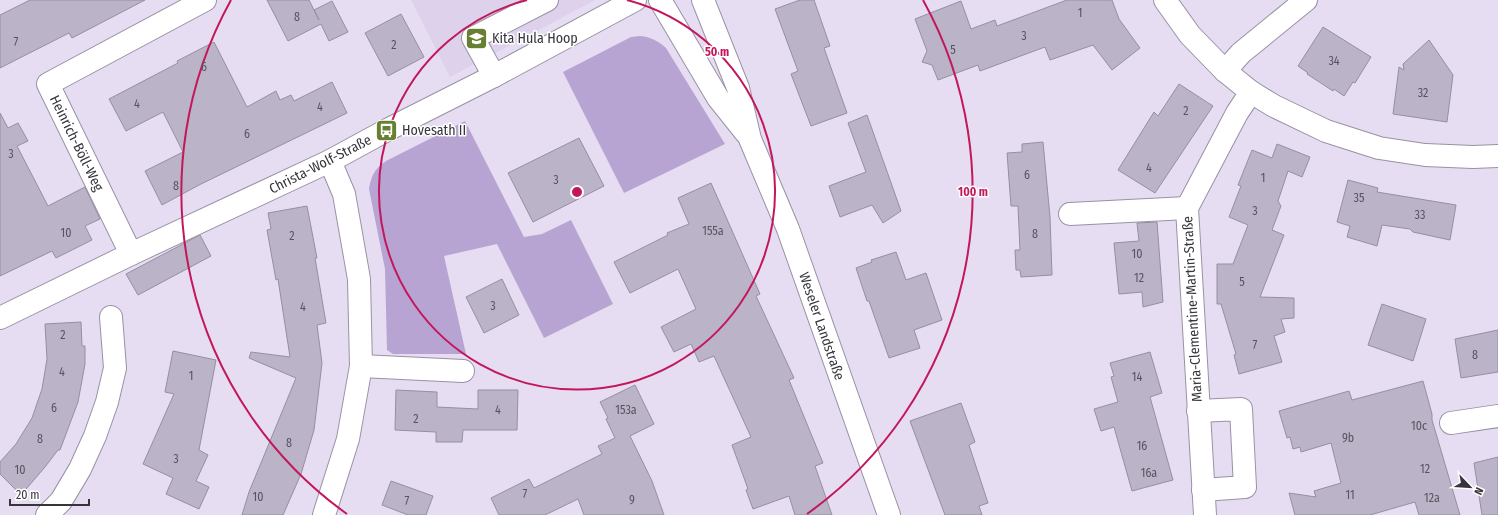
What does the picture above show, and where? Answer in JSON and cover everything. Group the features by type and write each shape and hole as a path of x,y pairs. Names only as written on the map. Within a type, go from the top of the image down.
{"street":[{"name":"Heinrich-Böll-Weg","path":"131,254 48,84 205,0"},
{"path":"494,76 473,38 547,0"},
{"name":"Christa-Wolf-Straße","path":"0,318 131,254 330,161 387,130 494,76 635,0"},
{"name":"Weseler Landstraße","path":"660,0 718,98 750,139"},
{"name":"Weseler Landstraße","path":"703,0 738,88 750,139 788,229 889,515"},
{"path":"1165,0 1190,35 1225,71 1251,92 1274,106 1326,131 1379,148 1426,155 1473,157 1498,156"},
{"path":"1225,71 1240,53 1306,0"},
{"name":"Maria-Clementine-Martin-Straße","path":"1205,515 1187,208 1237,113 1251,92"},
{"path":"324,515 348,439 361,366 359,279 344,194 330,161"},
{"name":"Maria-Clementine-Martin-Straße","path":"1070,214 1187,208"},
{"path":"47,515 61,501 80,469 95,436 107,402 115,368 110,317"},
{"path":"361,366 463,371"},
{"name":"Maria-Clementine-Martin-Straße","path":"1198,411 1241,409 1244,487 1203,490"},
{"path":"1451,423 1498,416"}],"shaded area":[{"name":"Kita Hula Hoop","path":"411,0 595,0 450,77"},
{"path":"631,37 648,37 666,48 725,144 624,193 563,72"},
{"path":"465,121 524,237 542,234 571,220 613,304 544,338 497,244 444,256 466,354 393,354 387,350 385,269 369,189 371,180 376,170 386,161"}],"building":[{"path":"30,0 145,0 72,38 69,33 0,68 0,15"},
{"path":"267,0 309,0 314,10 332,1 348,32 329,41 321,24 288,41"},
{"path":"800,0 814,0 830,46 824,48 847,113 811,126 791,74 798,71 775,9"},
{"path":"1067,0 1112,0 1119,19 1140,48 1112,70 1093,45 1050,60 1045,47 980,71 978,65 938,80 932,65 922,62 927,51 915,19 961,1 971,29 995,20 997,26"},
{"path":"401,14 424,57 388,76 365,33"},
{"path":"1323,27 1371,57 1355,83 1353,82 1344,96 1334,89 1333,91 1307,74 1308,73 1298,66"},
{"path":"1429,40 1453,75 1447,122 1393,114 1399,67 1404,70 1403,64"},
{"path":"214,42 247,107 276,91 280,100 291,95 294,101 332,82 347,113 199,185 162,205 145,171 183,152 163,112 126,131 109,99 178,63 177,61"},
{"path":"1179,84 1213,106 1155,193 1118,170 1154,112 1158,116"},
{"path":"0,113 8,128 18,123 28,141 17,146 48,206 85,187 100,219 85,226 92,240 56,258 52,251 0,276"},
{"path":"867,115 901,211 883,223 872,205 840,217 829,186 866,172 848,123"},
{"path":"579,138 604,186 533,222 508,173"},
{"path":"1043,142 1050,217 1052,275 1021,277 1020,270 1016,270 1015,250 1020,250 1018,206 1011,206 1007,153 1022,152 1022,144"},
{"path":"1277,144 1310,157 1302,177 1288,171 1278,201 1281,206 1272,230 1284,235 1260,297 1294,298 1294,318 1281,319 1285,332 1274,336 1282,362 1239,374 1234,355 1236,354 1221,304 1217,304 1217,264 1233,264 1248,225 1229,217 1241,186 1238,185 1252,150 1272,158"},
{"path":"1348,180 1378,188 1377,192 1456,205 1450,240 1413,232 1410,229 1382,225 1377,246 1347,237 1350,226 1337,222"},
{"path":"711,183 760,294 756,296 794,378 789,380 823,463 815,466 832,515 795,515 789,496 753,509 746,490 748,489 732,445 751,437 714,356 699,362 691,344 674,352 661,327 696,309 678,269 630,293 614,262 668,235 667,233 689,224 678,198"},
{"path":"307,206 317,258 315,258 326,323 317,325 322,363 314,430 301,474 283,515 242,515 249,492 296,378 249,358 251,352 290,357 278,279 276,280 267,230 271,229 268,213"},
{"path":"1157,222 1163,302 1143,307 1142,292 1119,294 1114,243 1139,241 1137,223"},
{"path":"200,235 211,256 138,295 126,274"},
{"path":"896,252 906,280 926,273 942,320 914,330 920,348 889,358 856,268 872,262 871,260"},
{"path":"502,279 519,315 484,333 466,297"},
{"path":"1382,304 1426,319 1413,361 1368,345"},
{"path":"81,322 82,346 85,346 85,364 78,402 60,450 58,450 21,495 0,474 0,462 16,444 32,418 42,389 47,359 45,324"},
{"path":"1498,330 1498,372 1461,378 1455,339"},
{"path":"173,351 216,360 199,450 208,455 196,481 209,487 199,509 166,494 173,478 143,464 174,394 165,392"},
{"path":"1150,352 1162,393 1150,397 1173,480 1132,491 1114,427 1101,431 1094,409 1118,402 1111,377 1114,376 1110,363"},
{"path":"1423,381 1432,414 1432,420 1460,515 1419,515 1415,502 1370,515 1295,515 1289,493 1316,497 1314,491 1341,483 1331,443 1301,452 1300,447 1293,449 1290,437 1287,438 1279,411 1349,391 1352,400"},
{"path":"635,385 654,424 630,436 652,481 664,515 584,515 578,499 545,515 499,515 491,498 529,479 534,488 602,454 598,446 615,438 606,419 608,418 600,402"},
{"path":"396,390 437,392 437,407 478,409 478,390 518,390 517,430 463,430 462,442 436,442 436,432 395,430"},
{"path":"961,403 975,442 969,445 988,503 979,506 982,515 945,515 910,421"},
{"path":"1498,457 1498,515 1482,515 1474,463"},
{"path":"391,481 433,496 426,515 408,515 382,505"}],"place":[{"name":"Kita Hula Hoop","path":"477,38"},
{"name":"Hovesath II","path":"387,130"}]}
